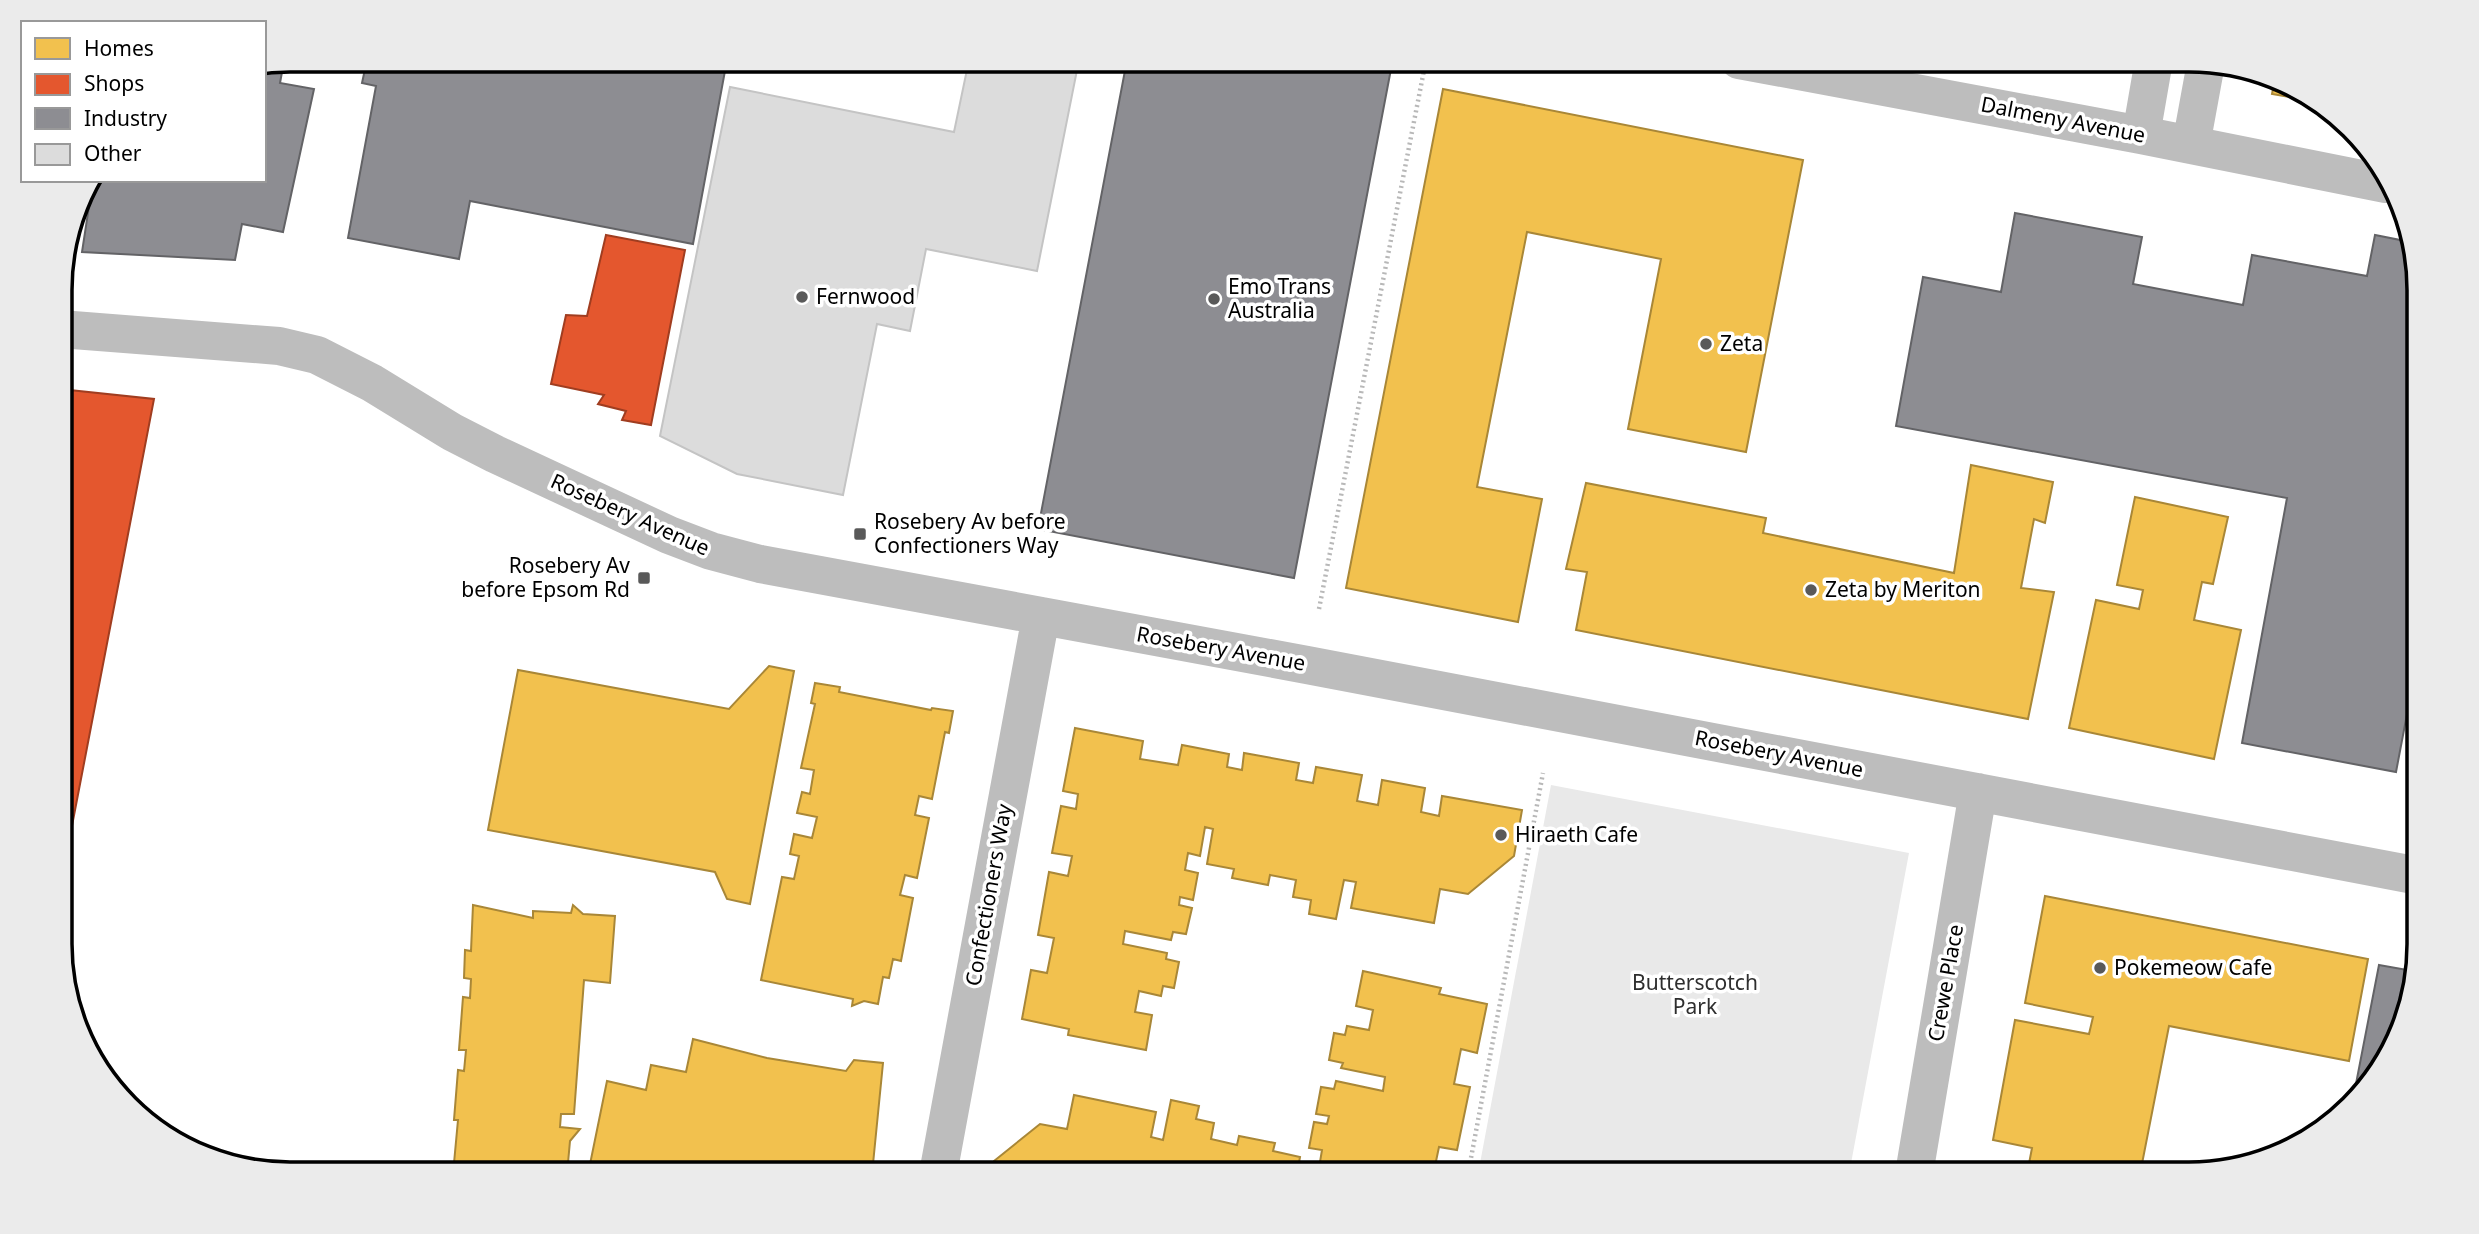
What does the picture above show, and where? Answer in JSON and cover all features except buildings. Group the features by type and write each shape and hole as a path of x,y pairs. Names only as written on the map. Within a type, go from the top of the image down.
{"street":[{"name":"Dalmeny Avenue","path":"1803,72 2379,183"},
{"path":"2141,135 2152,72"},
{"path":"2191,145 2204,73"},
{"name":"Rosebery Avenue","path":"72,330 279,346 317,355 372,383 452,432 495,454 669,535 760,565 2407,874"},
{"name":"Confectioners Way","path":"940,1162 1041,616"},
{"name":"Crewe Place","path":"1916,1162 1978,792"}],"path":[{"path":"1319,609 1424,72"},
{"path":"1470,1162 1543,773"}],"green space":[{"name":"Butterscotch Park","path":"1551,785 1909,853 1851,1162 1480,1162"}],"place":[{"name":"Fernwood","path":"802,297"},
{"name":"Emo Trans Australia","path":"1214,299"},
{"name":"Zeta","path":"1706,344"},
{"name":"Rosebery Av before Confectioners Way","path":"860,534"},
{"name":"Rosebery Av before Epsom Rd","path":"644,578"},
{"name":"Zeta by Meriton","path":"1811,590"},
{"name":"Hiraeth Cafe","path":"1501,835"},
{"name":"Pokemeow Cafe","path":"2100,968"}]}
